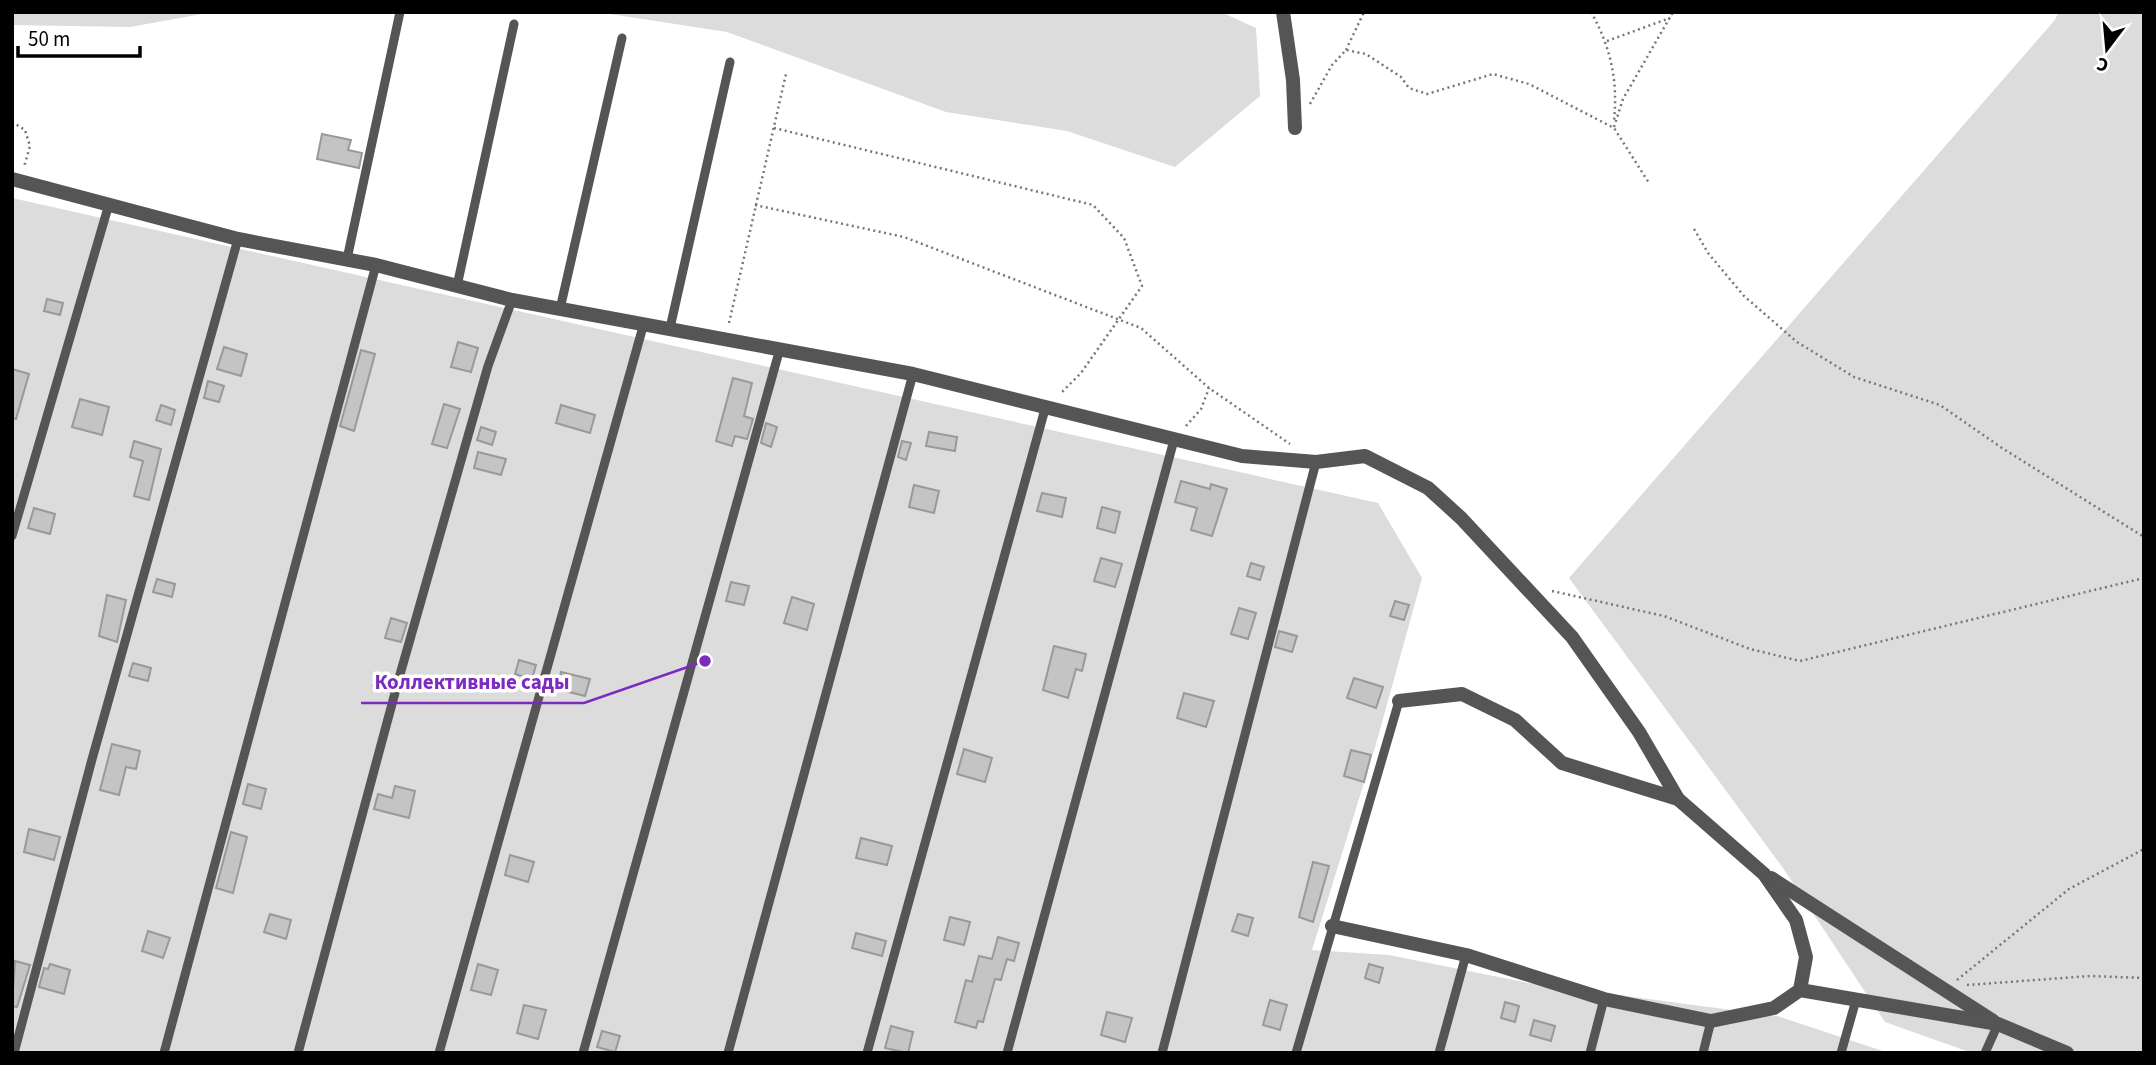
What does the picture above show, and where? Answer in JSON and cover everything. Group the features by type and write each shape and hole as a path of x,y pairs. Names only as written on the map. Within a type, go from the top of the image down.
{"street":[{"path":"1282,14 1293,80 1295,128"},
{"path":"16,180 239,239 376,265 512,300 670,328 779,352 913,374 1242,456 1316,462 1365,456 1428,488 1452,510 1572,638 1639,732 1678,799 1764,874 1946,988 1998,1024 2067,1053"},
{"path":"1399,701 1462,694 1515,720 1562,763 1678,799"},
{"path":"1764,874 1796,920 1805,957 1800,990"},
{"path":"1332,926 1466,955 1604,999 1711,1020 1774,1008 1800,990 1998,1024"}],"lane":[{"path":"347,259 400,12"},
{"path":"457,286 514,24"},
{"path":"560,309 622,38"},
{"path":"670,328 730,62"},
{"path":"12,536 109,204"},
{"path":"14,1053 94,750 239,239"},
{"path":"163,1053 376,265"},
{"path":"298,1053 399,678 488,366 512,300"},
{"path":"439,1053 644,323"},
{"path":"583,1053 779,352"},
{"path":"727,1053 913,374"},
{"path":"867,1053 1045,408"},
{"path":"1007,1053 1174,440"},
{"path":"1162,1053 1316,462"},
{"path":"1296,1053 1399,701"},
{"path":"1439,1053 1466,955"},
{"path":"1590,1053 1604,999"},
{"path":"1841,1053 1856,1000"},
{"path":"1703,1053 1711,1020"},
{"path":"1985,1053 1998,1024"}],"path":[{"path":"1295,128 1332,65 1346,50 1364,12"},
{"path":"1591,12 1607,41 1617,94 1614,128"},
{"path":"1614,128 1623,99 1673,12"},
{"path":"1607,41 1670,18"},
{"path":"1346,50 1366,54 1401,77 1409,88 1427,94 1493,74 1529,84 1614,128 1649,183"},
{"path":"725,340 786,74"},
{"path":"12,122 25,130 30,146 16,180"},
{"path":"774,128 1093,205 1124,238 1142,286 1081,373 1045,408"},
{"path":"755,205 904,237 1141,328 1209,388 1316,462"},
{"path":"1694,229 1708,253 1744,296 1797,342 1854,377 1940,405 2002,448 2144,537"},
{"path":"1174,440 1201,409 1209,388"},
{"path":"1548,590 1664,616 1750,649 1800,661 2144,578"},
{"path":"1946,988 2069,889 2144,849"},
{"path":"1946,988 2090,976 2144,978"}],"shaded area":[{"path":"12,12 213,12 130,27 12,25"},
{"path":"597,12 1221,12 1256,28 1260,96 1175,167 1067,131 946,112 727,32"},
{"path":"2059,12 2144,12 2144,1053 1972,1053 1885,1022 1783,868 1569,578 2054,21"},
{"path":"12,198 1378,503 1422,578 1376,744 1312,950 1389,955 1528,983 1777,1016 1889,1053 12,1053"}],"building":[{"path":"322,134 351,140 348,150 362,153 359,168 317,159"},
{"path":"47,299 63,303 60,315 44,311"},
{"path":"458,342 478,348 471,372 451,367"},
{"path":"224,347 247,354 241,376 217,369"},
{"path":"361,350 375,354 354,431 340,426"},
{"path":"12,369 29,374 16,419 12,418"},
{"path":"733,378 752,383 744,416 753,419 747,439 735,436 732,446 716,441"},
{"path":"208,381 224,386 219,402 204,398"},
{"path":"80,399 109,407 102,435 72,427"},
{"path":"444,404 460,409 447,448 432,444"},
{"path":"161,405 175,410 171,425 156,420"},
{"path":"561,405 595,415 590,433 556,423"},
{"path":"766,423 777,427 771,447 761,443"},
{"path":"481,427 496,432 492,445 477,440"},
{"path":"929,432 957,437 955,451 926,446"},
{"path":"134,441 161,449 149,500 134,496 143,461 130,457"},
{"path":"902,441 911,443 906,460 898,457"},
{"path":"478,452 506,459 501,475 474,468"},
{"path":"1181,481 1210,489 1211,484 1227,489 1212,536 1191,530 1197,508 1175,502"},
{"path":"914,485 939,491 934,513 909,507"},
{"path":"1042,493 1066,498 1062,517 1037,511"},
{"path":"1102,507 1120,512 1115,533 1097,528"},
{"path":"34,508 55,514 50,534 28,528"},
{"path":"1101,558 1122,564 1115,587 1094,581"},
{"path":"1251,563 1264,567 1260,580 1247,576"},
{"path":"157,579 175,584 172,597 153,592"},
{"path":"731,582 749,586 744,605 726,601"},
{"path":"107,595 126,600 117,642 99,636"},
{"path":"792,597 814,604 807,630 784,623"},
{"path":"1395,601 1409,605 1404,620 1390,616"},
{"path":"1239,608 1256,613 1248,639 1231,634"},
{"path":"391,618 407,623 401,642 385,638"},
{"path":"1279,631 1297,636 1292,652 1275,647"},
{"path":"1054,646 1086,654 1082,671 1076,669 1068,698 1043,690"},
{"path":"519,660 536,665 532,679 515,674"},
{"path":"133,663 151,668 148,681 129,676"},
{"path":"561,672 590,679 585,696 557,689"},
{"path":"377,673 392,677 388,691 373,686"},
{"path":"1354,678 1383,687 1376,708 1347,698"},
{"path":"1184,693 1214,701 1206,727 1177,718"},
{"path":"112,744 140,751 136,769 126,767 119,795 100,790"},
{"path":"964,749 992,758 985,782 957,774"},
{"path":"1351,750 1371,755 1364,782 1344,776"},
{"path":"248,784 266,789 261,809 243,804"},
{"path":"395,786 415,791 409,818 374,809 378,794 392,798"},
{"path":"29,829 60,837 54,860 24,852"},
{"path":"231,832 247,837 233,893 216,888"},
{"path":"861,838 892,846 887,865 856,858"},
{"path":"510,855 534,862 528,882 505,875"},
{"path":"1313,862 1329,866 1313,922 1299,917"},
{"path":"270,914 291,920 286,939 264,932"},
{"path":"1238,914 1253,918 1248,936 1232,931"},
{"path":"950,917 970,922 964,945 944,940"},
{"path":"148,931 170,938 163,958 142,951"},
{"path":"856,933 886,941 882,956 852,948"},
{"path":"998,937 1019,943 1014,961 1007,959 1001,980 995,979 983,1022 978,1021 976,1028 955,1022 966,980 972,982 979,956 992,959"},
{"path":"15,961 30,965 17,1007 12,1006"},
{"path":"50,964 70,970 64,994 39,987 44,968 48,969"},
{"path":"478,964 498,970 491,995 471,990"},
{"path":"1369,964 1383,968 1379,983 1365,978"},
{"path":"1270,1000 1287,1005 1280,1030 1263,1025"},
{"path":"1505,1002 1519,1006 1515,1022 1501,1018"},
{"path":"524,1005 546,1010 538,1039 517,1033"},
{"path":"1107,1012 1132,1018 1125,1042 1101,1035"},
{"path":"1534,1020 1555,1026 1551,1041 1530,1035"},
{"path":"891,1026 913,1032 908,1053 885,1048"},
{"path":"602,1031 620,1036 615,1052 597,1047"}],"place":[{"name":"Коллективные сады","path":"705,661"}]}
